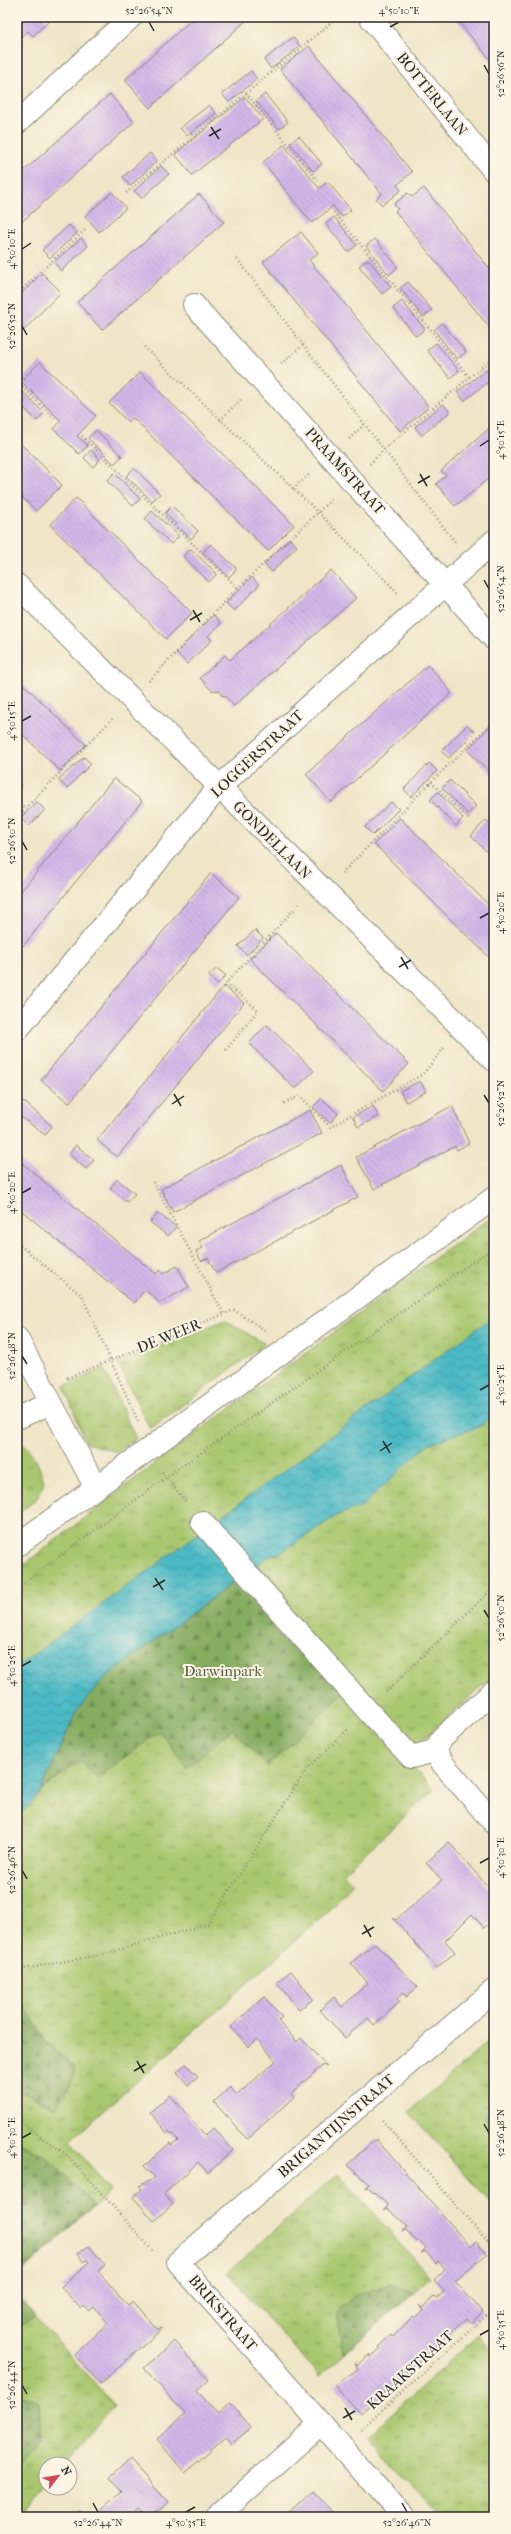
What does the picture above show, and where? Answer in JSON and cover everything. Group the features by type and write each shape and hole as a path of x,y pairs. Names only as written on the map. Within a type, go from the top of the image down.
{"street":[{"path":"17,123 130,17"},
{"name":"BOTTERLAAN","path":"370,17 494,171"},
{"name":"PRAAMSTRAAT","path":"194,305 354,481 494,639"},
{"name":"LOGGERSTRAAT","path":"17,1030 219,787 494,541"},
{"name":"GONDELLAAN","path":"17,585 494,1060"},
{"path":"17,1545 494,1198"},
{"path":"17,1338 96,1488"},
{"path":"17,1418 47,1395"},
{"path":"202,1522 367,1710 411,1757 435,1751 442,1738 494,1691"},
{"path":"435,1751 442,1764 494,1823"},
{"name":"BRIGANTIJNSTRAAT","path":"178,2262 494,1990"},
{"name":"BRIKSTRAAT","path":"178,2262 320,2424"},
{"path":"217,2517 320,2424 403,2517"}],"path":[{"path":"126,193 338,17"},
{"path":"246,93 317,180"},
{"path":"334,212 470,378"},
{"path":"17,294 84,230"},
{"path":"237,259 470,562"},
{"path":"144,347 316,511 416,611"},
{"path":"17,817 24,808 132,699 238,588 316,511 354,481 384,449 494,358"},
{"path":"17,381 56,420"},
{"path":"82,436 238,588"},
{"path":"226,1050 258,1010 226,983 321,888 494,721"},
{"path":"430,782 471,821"},
{"path":"17,801 24,808"},
{"path":"284,1103 300,1096 330,1127 423,1074 461,1028"},
{"path":"153,1182 224,1314"},
{"path":"17,1243 82,1296 150,1448 166,1478 202,1522"},
{"path":"17,1588 166,1478 494,1247"},
{"name":"DE WEER","path":"47,1395 110,1359 234,1310 290,1346"},
{"path":"17,1970 100,1955 208,1924 306,1770 494,1587"},
{"path":"365,2101 494,2249"},
{"name":"BRIKSTRAAT","path":"17,2120 68,2155 156,2254 178,2262"},
{"name":"KRAAKSTRAAT","path":"340,2447 494,2309"}],"green space":[{"name":"Darwinpark","path":"494,1215 494,1675 412,1750 410,1764 434,1790 343,1873 353,1884 323,1916 70,2141 111,2191 17,2276 17,1570 166,1455"},
{"path":"225,1320 265,1344 150,1429 118,1363"},
{"path":"104,1368 136,1439 118,1452 86,1443 64,1386"},
{"path":"17,1439 35,1458 44,1482 38,1497 17,1515"},
{"path":"242,1576 345,1691 268,1766 232,1729 187,1768 160,1731 97,1778 79,1761 41,1791 77,1710 107,1676"},
{"path":"17,1994 46,2041 72,2065 75,2076 56,2108 17,2089"},
{"path":"494,2036 494,2207 409,2112"},
{"path":"494,2105 494,2128 484,2115"},
{"path":"17,2140 50,2160 94,2206 17,2276"},
{"path":"338,2174 430,2277 320,2376 227,2273"},
{"path":"391,2284 413,2293 344,2354 337,2311 356,2295"},
{"path":"17,2296 114,2405 69,2456 38,2456 38,2491 17,2516"},
{"path":"17,2296 36,2317 17,2326"},
{"path":"478,2335 494,2353 494,2517 442,2517 368,2436"},
{"path":"17,2394 39,2402 41,2440 17,2467"}],"water":[{"path":"494,1316 494,1412 481,1426 428,1444 361,1507 338,1515 278,1554 267,1557 107,1676 77,1710 39,1795 17,1818 17,1667"}],"building":[{"path":"17,17 44,17 48,22 33,36 28,31 17,41"},
{"path":"195,17 250,17 150,108 125,80"},
{"path":"455,17 494,17 494,64 462,26"},
{"path":"293,37 300,46 271,69 264,60"},
{"path":"309,46 412,172 397,185 401,190 382,205 376,199 382,194 280,69"},
{"path":"251,71 257,79 229,102 222,94"},
{"path":"110,94 134,122 17,226 17,177"},
{"path":"265,94 288,122 279,129 256,101"},
{"path":"245,97 263,119 192,175 175,154"},
{"path":"209,105 216,113 187,136 180,128"},
{"path":"299,136 322,164 313,171 290,143"},
{"path":"284,145 319,188 328,182 351,210 342,217 333,206 312,223 263,162"},
{"path":"150,153 157,161 130,186 123,177"},
{"path":"161,166 169,174 142,198 134,191"},
{"path":"424,188 494,274 494,333 395,211 398,209 394,204 408,193 412,197"},
{"path":"112,192 126,208 99,232 85,216"},
{"path":"199,194 224,222 102,330 77,302"},
{"path":"334,217 357,245 348,252 326,224"},
{"path":"69,225 77,233 50,258 42,250"},
{"path":"301,232 318,253 309,260 429,407 400,431 263,262"},
{"path":"81,238 88,246 61,271 54,262"},
{"path":"375,239 398,267 389,275 366,246"},
{"path":"368,259 391,287 382,294 359,266"},
{"path":"42,273 61,292 17,337 17,298"},
{"path":"408,282 432,310 423,317 400,288"},
{"path":"402,301 425,329 416,336 393,308"},
{"path":"442,323 466,352 457,359 434,330"},
{"path":"436,343 459,371 450,378 427,350"},
{"path":"40,362 96,416 77,436 88,446 79,454 54,429 61,421 21,381"},
{"path":"486,370 493,378 464,401 457,392"},
{"path":"140,372 294,525 268,551 133,418 128,422 109,403"},
{"path":"18,387 44,413 37,421 17,401"},
{"path":"443,404 450,412 422,435 415,427"},
{"path":"494,424 494,474 455,506 436,484 446,475 441,471"},
{"path":"96,430 122,456 114,464 88,438"},
{"path":"17,440 62,485 36,511 17,492"},
{"path":"91,450 100,459 93,467 84,458"},
{"path":"134,468 160,494 152,501 126,476"},
{"path":"114,473 140,499 133,506 107,481"},
{"path":"76,498 192,613 166,639 50,525"},
{"path":"172,506 198,531 191,539 165,513"},
{"path":"152,511 179,536 171,544 145,519"},
{"path":"289,539 297,546 272,572 264,564"},
{"path":"211,544 237,569 229,577 203,552"},
{"path":"191,549 217,574 209,582 183,556"},
{"path":"331,570 356,598 234,706 224,695 222,696 220,691 211,690 200,678 225,655 230,660"},
{"path":"252,577 259,585 234,611 226,603"},
{"path":"214,615 221,623 208,636 212,640 187,664 176,653"},
{"path":"428,665 452,693 331,802 306,774"},
{"path":"17,678 86,745 60,771 17,729"},
{"path":"493,723 494,724 494,776 467,750"},
{"path":"467,725 475,732 449,758 441,751"},
{"path":"84,757 91,764 67,788 58,780"},
{"path":"429,763 437,771 411,797 404,789"},
{"path":"114,778 142,801 23,946 17,941 17,896"},
{"path":"450,780 476,806 468,814 442,788"},
{"path":"17,781 22,786 17,792"},
{"path":"438,792 463,818 456,826 430,800"},
{"path":"37,802 45,810 29,826 20,818"},
{"path":"391,802 399,809 373,835 365,827"},
{"path":"400,818 494,910 494,962 374,844"},
{"path":"486,820 494,828 494,859 471,836"},
{"path":"211,873 239,897 69,1103 41,1080"},
{"path":"255,930 263,938 247,955 238,946"},
{"path":"276,933 409,1064 383,1091 250,959"},
{"path":"217,968 226,976 217,985 209,976"},
{"path":"224,986 244,1003 117,1157 97,1140"},
{"path":"267,1025 314,1071 295,1089 249,1043"},
{"path":"420,1081 426,1091 406,1102 400,1091"},
{"path":"322,1098 338,1114 330,1123 313,1107"},
{"path":"23,1101 52,1126 45,1135 17,1114 17,1108"},
{"path":"373,1106 379,1116 358,1127 353,1117"},
{"path":"452,1106 469,1143 457,1150 455,1146 374,1189 356,1157"},
{"path":"310,1110 322,1133 173,1212 161,1189"},
{"path":"76,1145 94,1160 86,1169 69,1154"},
{"path":"17,1159 156,1274 160,1270 163,1274 177,1266 189,1287 160,1303 145,1290 134,1303 17,1207"},
{"path":"341,1165 358,1197 216,1273 208,1258 201,1261 196,1251 203,1248 199,1241"},
{"path":"117,1179 135,1194 127,1202 110,1188"},
{"path":"158,1213 176,1227 168,1236 150,1222"},
{"path":"449,1842 494,1894 494,1919 484,1928 472,1914 445,1941 455,1952 437,1968 393,1918 396,1920 442,1880 426,1863"},
{"path":"375,1943 418,1987 406,1997 404,1992 397,1998 400,2002 374,2025 368,2018 345,2038 320,2010 334,1997 342,2007 368,1983 351,1963"},
{"path":"291,1971 313,1999 299,2010 277,1982"},
{"path":"264,1997 282,2017 278,2021 297,2042 301,2038 327,2067 323,2065 291,2094 294,2097 247,2139 214,2102 230,2087 237,2095 276,2061 257,2039 249,2047 231,2027"},
{"path":"186,2064 198,2076 188,2085 177,2072"},
{"path":"170,2095 205,2135 214,2128 233,2150 208,2173 198,2162 164,2194 173,2204 154,2221 133,2197 142,2189 139,2186 155,2178 144,2166 170,2143 171,2145 178,2140 169,2131 167,2133 150,2112"},
{"path":"376,2139 471,2247 476,2242 487,2254 455,2281 483,2313 471,2323 467,2318 360,2414 334,2385 358,2369 355,2362 357,2365 370,2354 371,2357 380,2349 378,2347 391,2335 393,2337 413,2316 415,2318 423,2311 419,2305 422,2308 434,2297 436,2299 444,2292 434,2280 445,2269 438,2261 436,2264 425,2251 421,2253 426,2248 419,2240 417,2242 406,2230 402,2231 407,2227 387,2208 383,2210 388,2205 367,2187 365,2189 369,2184 347,2165"},
{"path":"89,2246 105,2265 98,2271 120,2297 128,2305 133,2301 158,2330 161,2327 163,2328 100,2384 74,2354 108,2323 94,2307 89,2311 84,2306 81,2309 61,2287 90,2262 87,2259 84,2262 77,2254"},
{"path":"174,2341 209,2380 197,2391 218,2414 230,2403 251,2427 232,2444 226,2436 185,2473 157,2439 185,2414 144,2368"},
{"path":"130,2460 168,2502 150,2517 145,2517 138,2510 130,2517 93,2517 122,2491 110,2478"},
{"path":"313,2491 337,2517 286,2516"},
{"path":"80,2510 87,2517 72,2517"}]}
